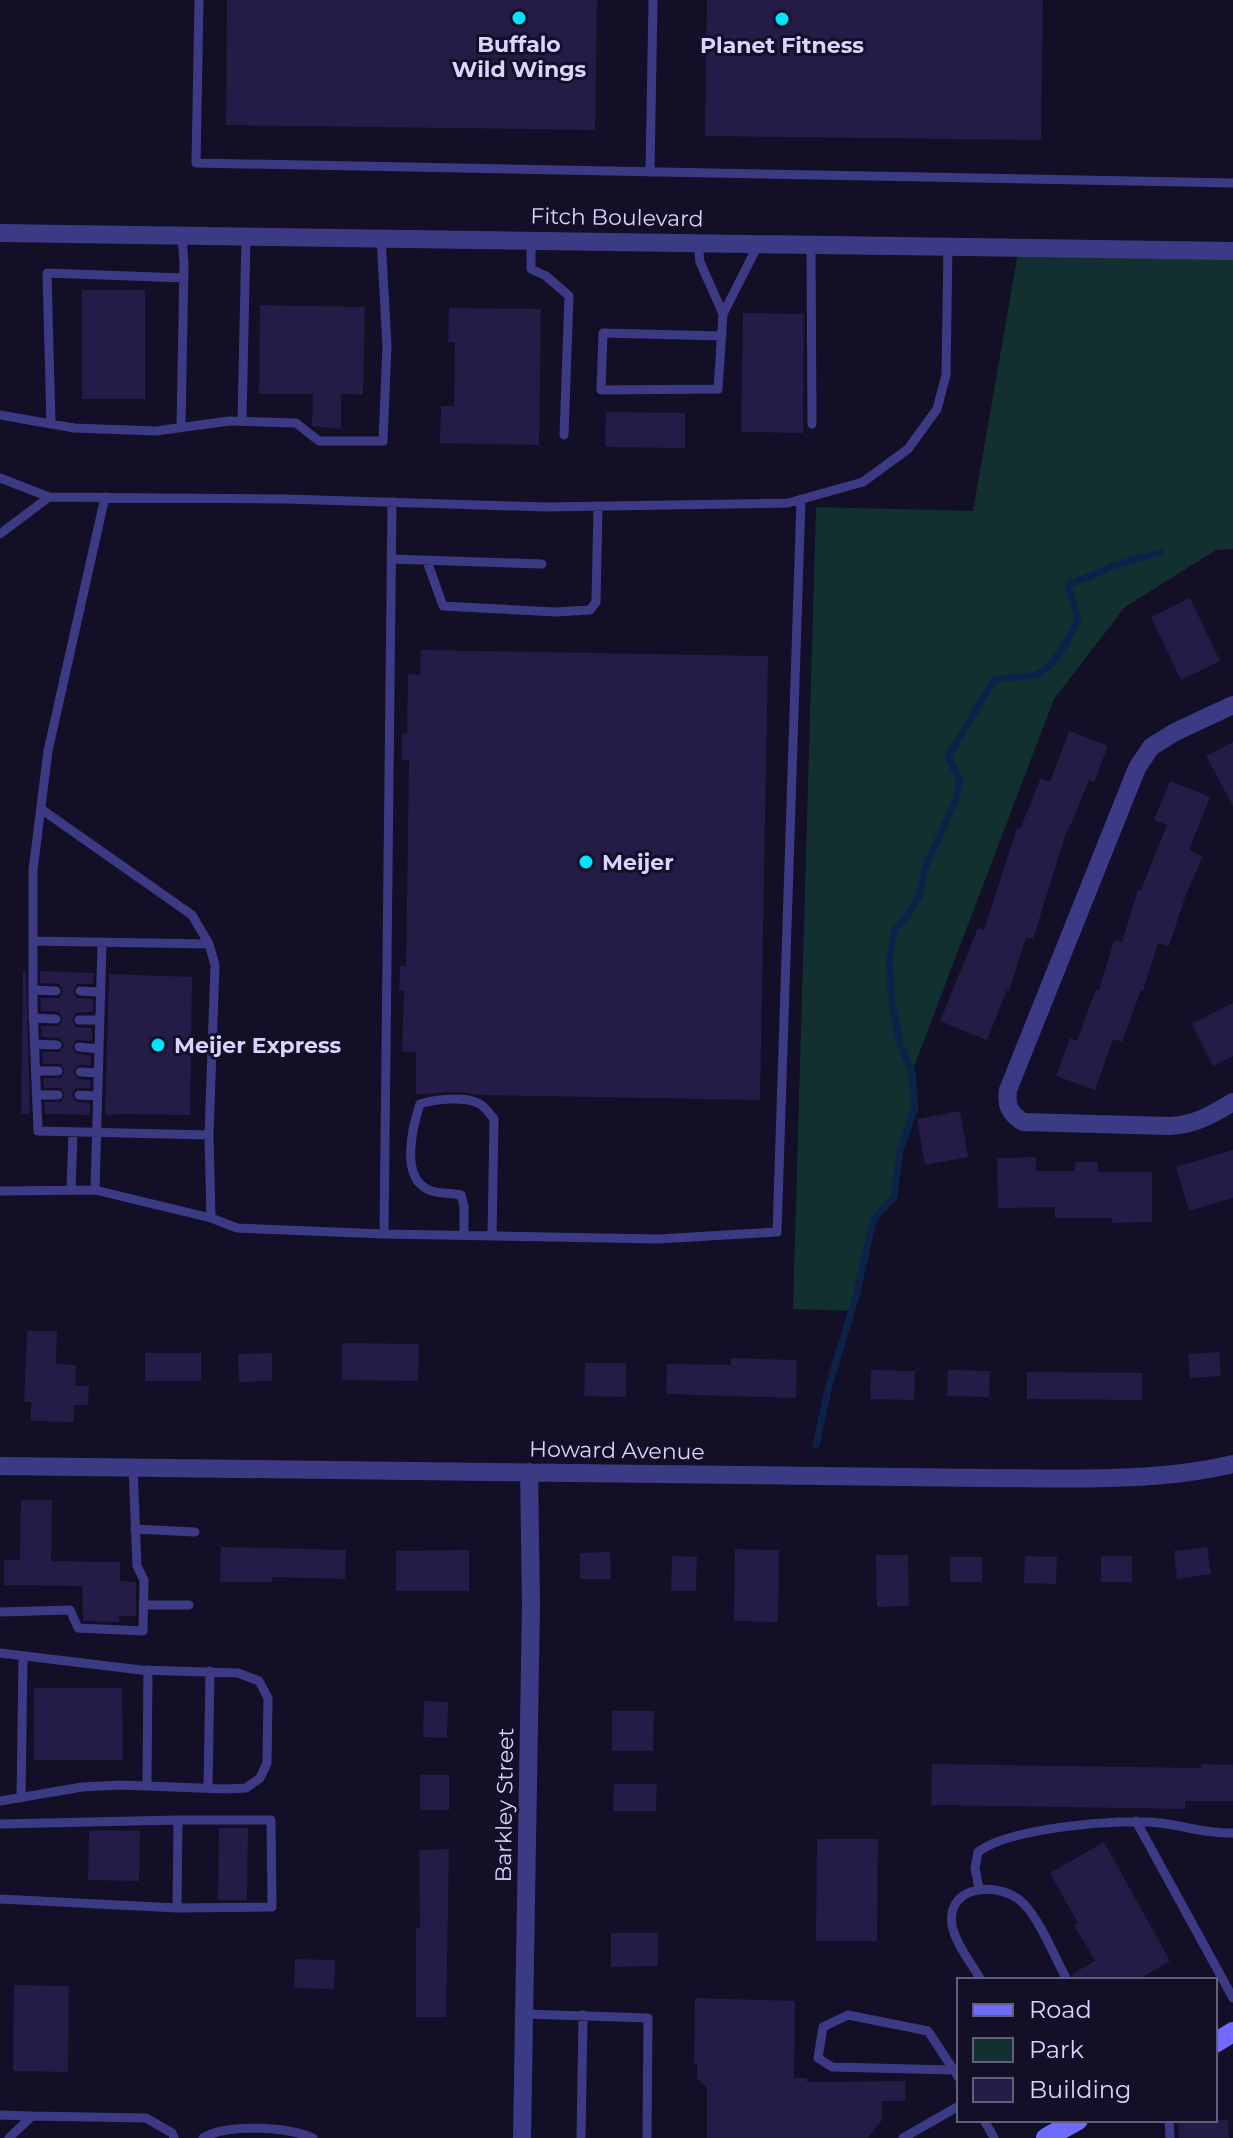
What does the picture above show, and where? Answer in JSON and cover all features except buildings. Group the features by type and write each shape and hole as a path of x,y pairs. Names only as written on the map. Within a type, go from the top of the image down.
{"street":[{"name":"Fitch Boulevard","path":"0,233 1233,251"},
{"path":"1233,705 1175,732 1151,747 1137,768 1008,1090 1006,1105 1023,1122 1169,1126 1200,1121 1233,1102"},
{"name":"Howard Avenue","path":"0,1466 1132,1477 1233,1464"},
{"name":"Barkley Street","path":"522,2138 531,1604 529,1472"}],"lane":[{"path":"199,0 196,163 1233,183"},
{"path":"650,172 653,0"},
{"path":"181,427 182,234"},
{"path":"242,421 246,236"},
{"path":"0,415 74,428 115,430 156,431 242,421 296,423 319,441 383,441 387,346 381,237"},
{"path":"531,240 531,269 554,281 569,296 564,435"},
{"path":"698,242 700,262 723,314"},
{"path":"722,336 603,333 601,390 718,389 722,336 723,314 759,243"},
{"path":"811,244 812,424"},
{"path":"0,478 49,497 598,506 788,503 863,482 908,449 937,409 946,375 948,246"},
{"path":"51,424 47,273 184,278"},
{"path":"0,534 49,497"},
{"path":"105,497 48,751 33,870 33,1018 38,1131 209,1135"},
{"path":"0,1191 95,1190 211,1218 237,1228 658,1239 777,1232 801,499"},
{"path":"384,1234 392,502"},
{"path":"427,561 443,606 556,612 590,610 596,602 598,506"},
{"path":"391,559 542,564"},
{"path":"41,809 192,915 209,944 215,965 209,1135 211,1218"},
{"path":"33,941 209,944"},
{"path":"95,1190 102,943"},
{"path":"33,990 56,991"},
{"path":"80,991 100,992"},
{"path":"33,1018 56,1019"},
{"path":"79,1020 99,1020"},
{"path":"34,1044 57,1045"},
{"path":"79,1047 99,1049"},
{"path":"36,1071 58,1071"},
{"path":"80,1072 98,1073"},
{"path":"37,1095 58,1095"},
{"path":"79,1095 97,1096"},
{"path":"464,1235 461,1195 430,1190 418,1182 411,1170 414,1121 420,1104 430,1101 471,1100 484,1106 494,1119 492,1236"},
{"path":"71,1190 73,1132"},
{"path":"0,1612 70,1610 78,1628 143,1631 144,1580 137,1566 133,1467"},
{"path":"135,1529 195,1532"},
{"path":"144,1605 189,1605"},
{"path":"0,1653 148,1670 238,1673 259,1681 268,1698 267,1763 260,1778 246,1788 82,1787 0,1801"},
{"path":"21,1798 23,1656"},
{"path":"147,1785 148,1670"},
{"path":"208,1788 210,1671"},
{"path":"177,1908 178,1820"},
{"path":"0,1824 271,1820 272,1907 177,1908 0,1899"},
{"path":"1136,1821 1229,1982 1233,1998"},
{"path":"979,1889 975,1868 978,1852 990,1843 1039,1831 1136,1821 1233,1833"},
{"path":"980,1978 952,1925 954,1906 962,1896 979,1889 1011,1893 1025,1905 1066,1978"},
{"path":"524,2014 648,2018 647,2138"},
{"path":"581,2138 583,2015"},
{"path":"848,2015 928,2031 956,2074 832,2067 818,2058 823,2027 848,2015"},
{"path":"903,2138 957,2107"},
{"path":"0,2115 146,2118 172,2133 174,2138"},
{"path":"9,2138 32,2116"},
{"path":"203,2138 242,2128 303,2133 313,2138"}],"green space":[{"path":"1019,247 1233,251 1233,549 1216,550 1125,607 1054,699 912,1072 915,1108 900,1150 894,1197 873,1220 852,1311 793,1309 816,507 973,511"}],"waterway":[{"path":"816,1445 829,1385 857,1293 873,1220 894,1197 900,1150 915,1108 912,1072 901,1047 892,1003 889,960 895,929 909,914 920,894 924,871 956,799 960,781 948,757 994,680 1034,675 1048,666 1060,652 1078,619 1068,585 1113,566 1160,552"}],"place":[{"name":"Buffalo Wild Wings","path":"519,18"},
{"name":"Planet Fitness","path":"782,19"},
{"name":"Meijer","path":"586,862"},
{"name":"Meijer Express","path":"158,1045"}]}
